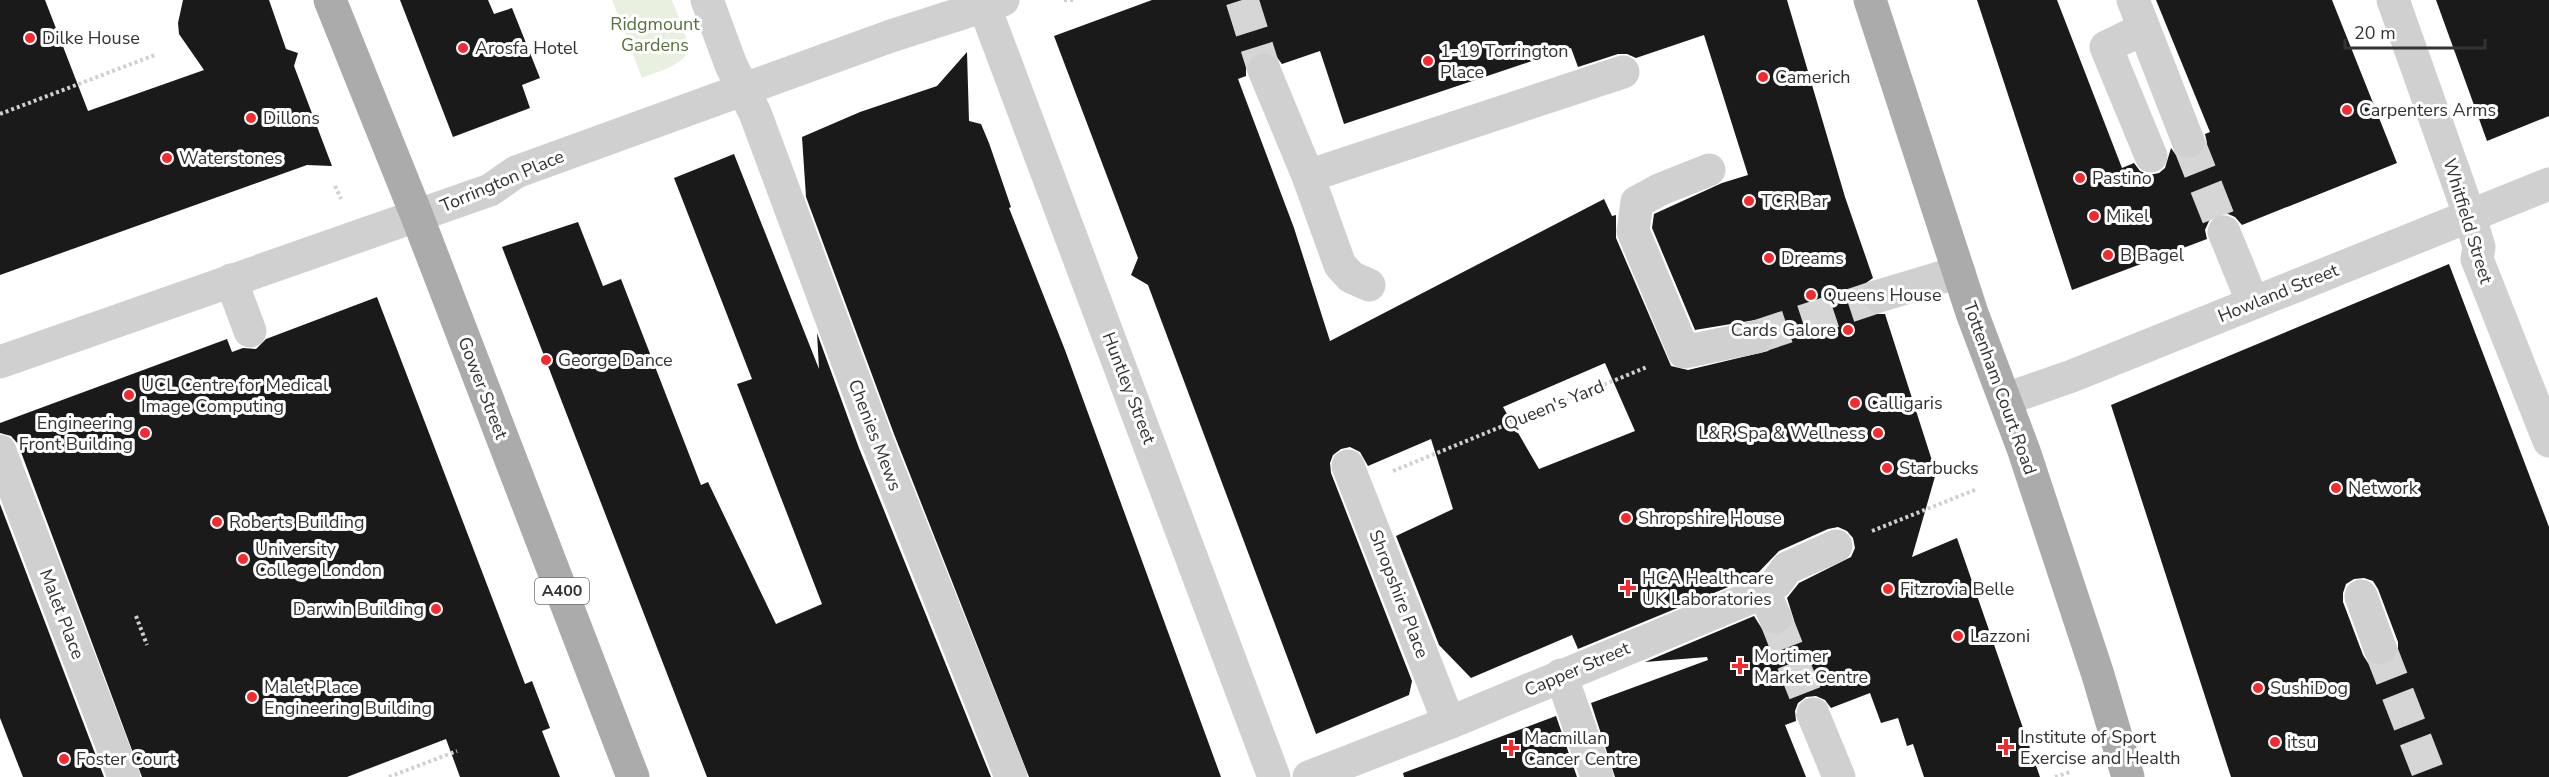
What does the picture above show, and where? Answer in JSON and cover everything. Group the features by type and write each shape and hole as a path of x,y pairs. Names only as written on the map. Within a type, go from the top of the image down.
{"main road":[{"name":"Gower Street","path":"330,0 417,216 633,777"},
{"name":"Tottenham Court Road","path":"1870,0 1972,313 2006,399 2098,675 2128,777"}],"street":[{"path":"707,0 731,64 744,91"},
{"name":"Whitfield Street","path":"2393,0 2470,217 2479,247 2477,259 2549,441"},
{"name":"Torrington Place","path":"0,362 490,190 516,172 990,2"},
{"name":"Huntley Street","path":"990,2 1274,777"},
{"path":"2151,156 2106,47 2138,15 2188,141"},
{"path":"1264,70 1308,176 1340,264 1351,277 1369,285"},
{"path":"1308,176 1623,72"},
{"name":"Chenies Mews","path":"744,91 877,441 1011,777"},
{"path":"1708,170 1660,189 1637,202 1633,215 1633,231 1684,352 1756,337"},
{"name":"Howland Street","path":"2006,399 2549,184"},
{"path":"2224,232 2253,303"},
{"path":"1879,296 1959,272"},
{"path":"231,280 250,331"},
{"name":"Malet Place","path":"0,451 124,777"},
{"name":"Shropshire Place","path":"1352,476 1449,723"},
{"name":"Capper Street","path":"1310,777 1449,723 1561,675 1770,605 1777,582 1787,568 1836,546"},
{"path":"2361,596 2380,648"},
{"path":"1561,675 1597,777"},
{"path":"1813,714 1839,777"}],"path":[{"path":"1064,0 1074,0"},
{"path":"0,114 155,55"},
{"path":"335,186 343,205"},
{"name":"Queen's Yard","path":"1352,476 1684,352"},
{"path":"1868,532 1977,489"},
{"path":"136,616 147,645"},
{"path":"389,777 457,751"},
{"path":"2055,777 2070,772"}],"green space":[{"name":"Ridgmount Gardens","path":"612,0 672,0 687,43 687,52 683,59 675,65 642,78"}],"building":[{"name":"Waterstones","path":"0,0 45,0 88,111 204,70 179,34 178,23 183,0 269,0 286,49 298,53 294,66 332,166 307,165 0,275"},
{"path":"400,0 488,0 494,14 512,8 540,78 522,85 530,108 453,137"},
{"path":"1152,0 1787,0 1845,197 1873,278 1861,291 1861,302 1867,310 1874,314 1885,314 1936,473 1912,557 1957,538 2040,777 1924,777 1913,744 1907,746 1898,718 1881,723 1870,693 1831,708 1825,700 1816,696 1806,697 1798,703 1795,711 1796,721 1785,725 1806,777 1615,777 1591,703 1708,660 1707,657 1645,662 1754,616 1764,632 1774,636 1783,634 1790,629 1794,620 1787,598 1799,583 1851,557 1855,548 1853,538 1847,531 1838,527 1828,529 1779,551 1755,576 1578,649 1572,635 1471,678 1439,645 1396,536 1453,509 1431,439 1368,466 1360,452 1350,447 1341,449 1333,455 1330,463 1331,473 1412,681 1409,695 1316,734 1148,285 1131,275 1138,258 1054,36","holes":["1704,35 1748,175 1722,183 1654,214 1652,228 1695,330 1761,319 1770,325 1774,334 1774,343 1768,351 1688,370 1671,366 1616,238 1616,215 1612,216 1604,199 1330,341 1294,228 1238,79 1246,76 1246,67 1250,58 1257,53 1267,52 1276,56 1282,64 1320,51 1344,124 1571,48 1578,67 1618,54 1627,54 1636,58","1605,363 1635,431 1539,469 1503,407"]},
{"path":"1977,0 2057,0 2122,168 2134,163 2140,171 2149,175 2159,173 2165,168 2171,148 2176,155 2185,159 2195,158 2203,152 2207,143 2205,134 2210,132 2156,0 2332,0 2397,163 2242,225 2235,217 2226,213 2217,214 2209,221 2205,230 2207,239 2072,290"},
{"path":"2436,0 2549,0 2549,116 2487,141"},
{"path":"967,52 969,121 981,124 989,143 1011,207 1009,208 1065,350 1221,777 1029,777 894,434 806,197 802,137 860,112 937,86"},
{"path":"734,154 819,369 817,333 859,448 991,777 707,777 502,247 578,222 603,286 621,279 701,485 708,482 776,624 822,604 737,384 752,379 674,178"},
{"name":"Network","path":"2449,264 2549,527 2549,777 2231,777 2111,405","holes":["2364,578 2373,581 2398,642 2395,660 2386,666 2368,663 2343,602 2346,584 2354,579"]},
{"name":"University College London","path":"377,297 525,684 532,681 550,728 542,731 560,777 460,777 446,739 347,777 142,777 18,444 11,436 0,433 0,423 227,339 232,352 243,348 256,349 266,339"},
{"path":"0,504 104,777 23,777 0,718"},
{"name":"Macmillan Cancer Centre","path":"1556,716 1577,777 1404,777 1403,773"}],"tunnel":[{"path":"1242,0 1264,70"},
{"path":"2188,141 2224,232"},
{"path":"1756,337 1879,296"},
{"path":"1775,617 1813,714"},
{"path":"2380,648 2430,777"}],"place":[{"name":"Dilke House","path":"30,38"},
{"name":"Arosfa Hotel","path":"463,48"},
{"name":"1-19 Torrington Place","path":"1428,61"},
{"name":"Camerich","path":"1763,77"},
{"name":"Carpenters Arms","path":"2347,110"},
{"name":"Dillons","path":"251,118"},
{"name":"Waterstones","path":"167,158"},
{"name":"Pastino","path":"2080,178"},
{"name":"TCR Bar","path":"1749,201"},
{"name":"Mikel","path":"2094,216"},
{"name":"B Bagel","path":"2108,255"},
{"name":"Dreams","path":"1769,258"},
{"name":"Queens House","path":"1811,295"},
{"name":"Cards Galore","path":"1848,330"},
{"name":"George Dance","path":"546,360"},
{"name":"UCL Centre for Medical Image Computing","path":"129,395"},
{"name":"Calligaris","path":"1855,403"},
{"name":"Engineering Front Building","path":"145,433"},
{"name":"L&R Spa & Wellness","path":"1878,433"},
{"name":"Starbucks","path":"1887,468"},
{"name":"Network","path":"2336,488"},
{"name":"Shropshire House","path":"1626,518"},
{"name":"Roberts Building","path":"217,522"},
{"name":"University College London","path":"243,559"},
{"name":"HCA Healthcare UK Laboratories","path":"1628,588"},
{"name":"Fitzrovia Belle","path":"1888,589"},
{"name":"Darwin Building","path":"436,609"},
{"name":"Lazzoni","path":"1958,636"},
{"name":"Mortimer Market Centre","path":"1740,666"},
{"name":"SushiDog","path":"2258,688"},
{"name":"Malet Place Engineering Building","path":"252,697"},
{"name":"itsu","path":"2275,742"},
{"name":"Institute of Sport Exercise and Health","path":"2006,747"},
{"name":"Macmillan Cancer Centre","path":"1511,748"},
{"name":"Foster Court","path":"64,759"}]}
